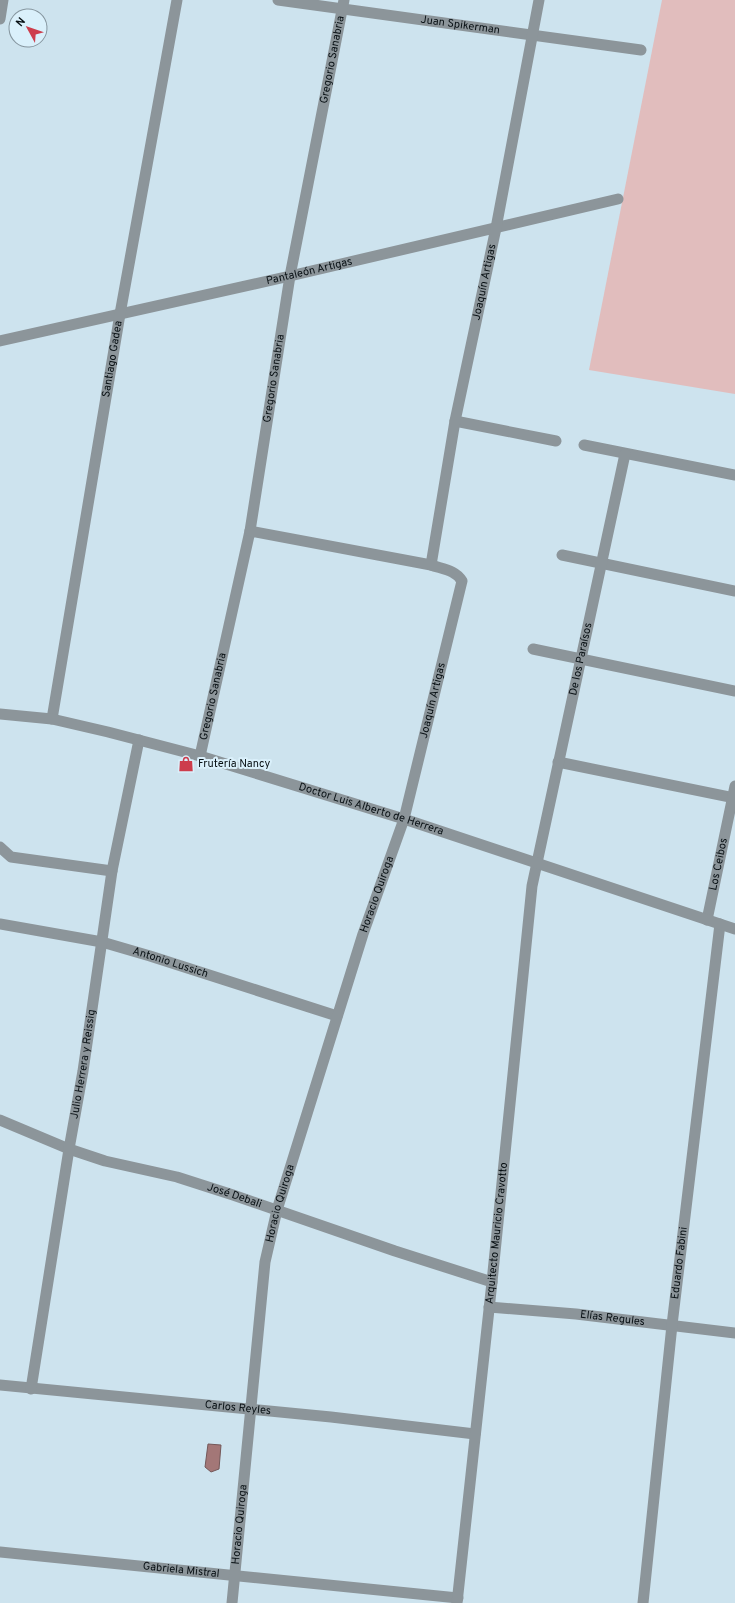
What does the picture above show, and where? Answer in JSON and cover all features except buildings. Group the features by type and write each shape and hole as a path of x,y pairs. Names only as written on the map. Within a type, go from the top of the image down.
{"street":[{"path":"0,19 4,0"},
{"name":"Santiago Gadea","path":"52,719 120,314 177,0"},
{"name":"Juan Spikerman","path":"278,0 343,5 532,35 641,50"},
{"name":"Joaquín Artigas","path":"404,819 462,581 455,573 432,565 455,421 496,228 539,0"},
{"name":"Gregorio Sanabria","path":"200,756 250,531 290,276 343,5"},
{"name":"Pantaleón Artigas","path":"0,341 290,276 618,199"},
{"path":"455,421 556,441"},
{"path":"584,445 735,475"},
{"name":"De los Paraísos","path":"536,863 625,454"},
{"path":"250,531 432,565"},
{"path":"562,555 735,591"},
{"path":"533,650 735,691"},
{"name":"Doctor Luis Alberto de Herrera","path":"0,714 52,719 200,756 404,819 735,929"},
{"name":"Julio Herrera y Reissig","path":"31,1389 82,1071 112,871 139,740"},
{"path":"558,762 734,798"},
{"name":"Los Ceibos","path":"708,920 734,798 735,786"},
{"name":"Horacio Quiroga","path":"232,1603 265,1262 277,1210 362,934 404,819"},
{"path":"0,847 11,857 112,871"},
{"name":"Arquitecto Mauricio Cravotto","path":"457,1600 492,1282 532,886 536,863"},
{"name":"Antonio Lussich","path":"0,924 102,942 337,1016"},
{"name":"Eduardo Fabini","path":"643,1603 672,1325 720,924"},
{"name":"José Debali","path":"0,1120 69,1149 105,1161 177,1177 395,1251 492,1282"},
{"name":"Elías Regules","path":"489,1307 576,1314 735,1333"},
{"name":"Carlos Reyles","path":"0,1385 251,1408 476,1434"},
{"name":"Gabriela Mistral","path":"0,1552 235,1575 457,1600"}],"shaded area":[{"path":"662,0 735,0 735,394 589,370"},
{"path":"208,1444 221,1445 219,1469 211,1472 205,1467"}],"place":[{"name":"Frutería Nancy","path":"186,764"}]}
